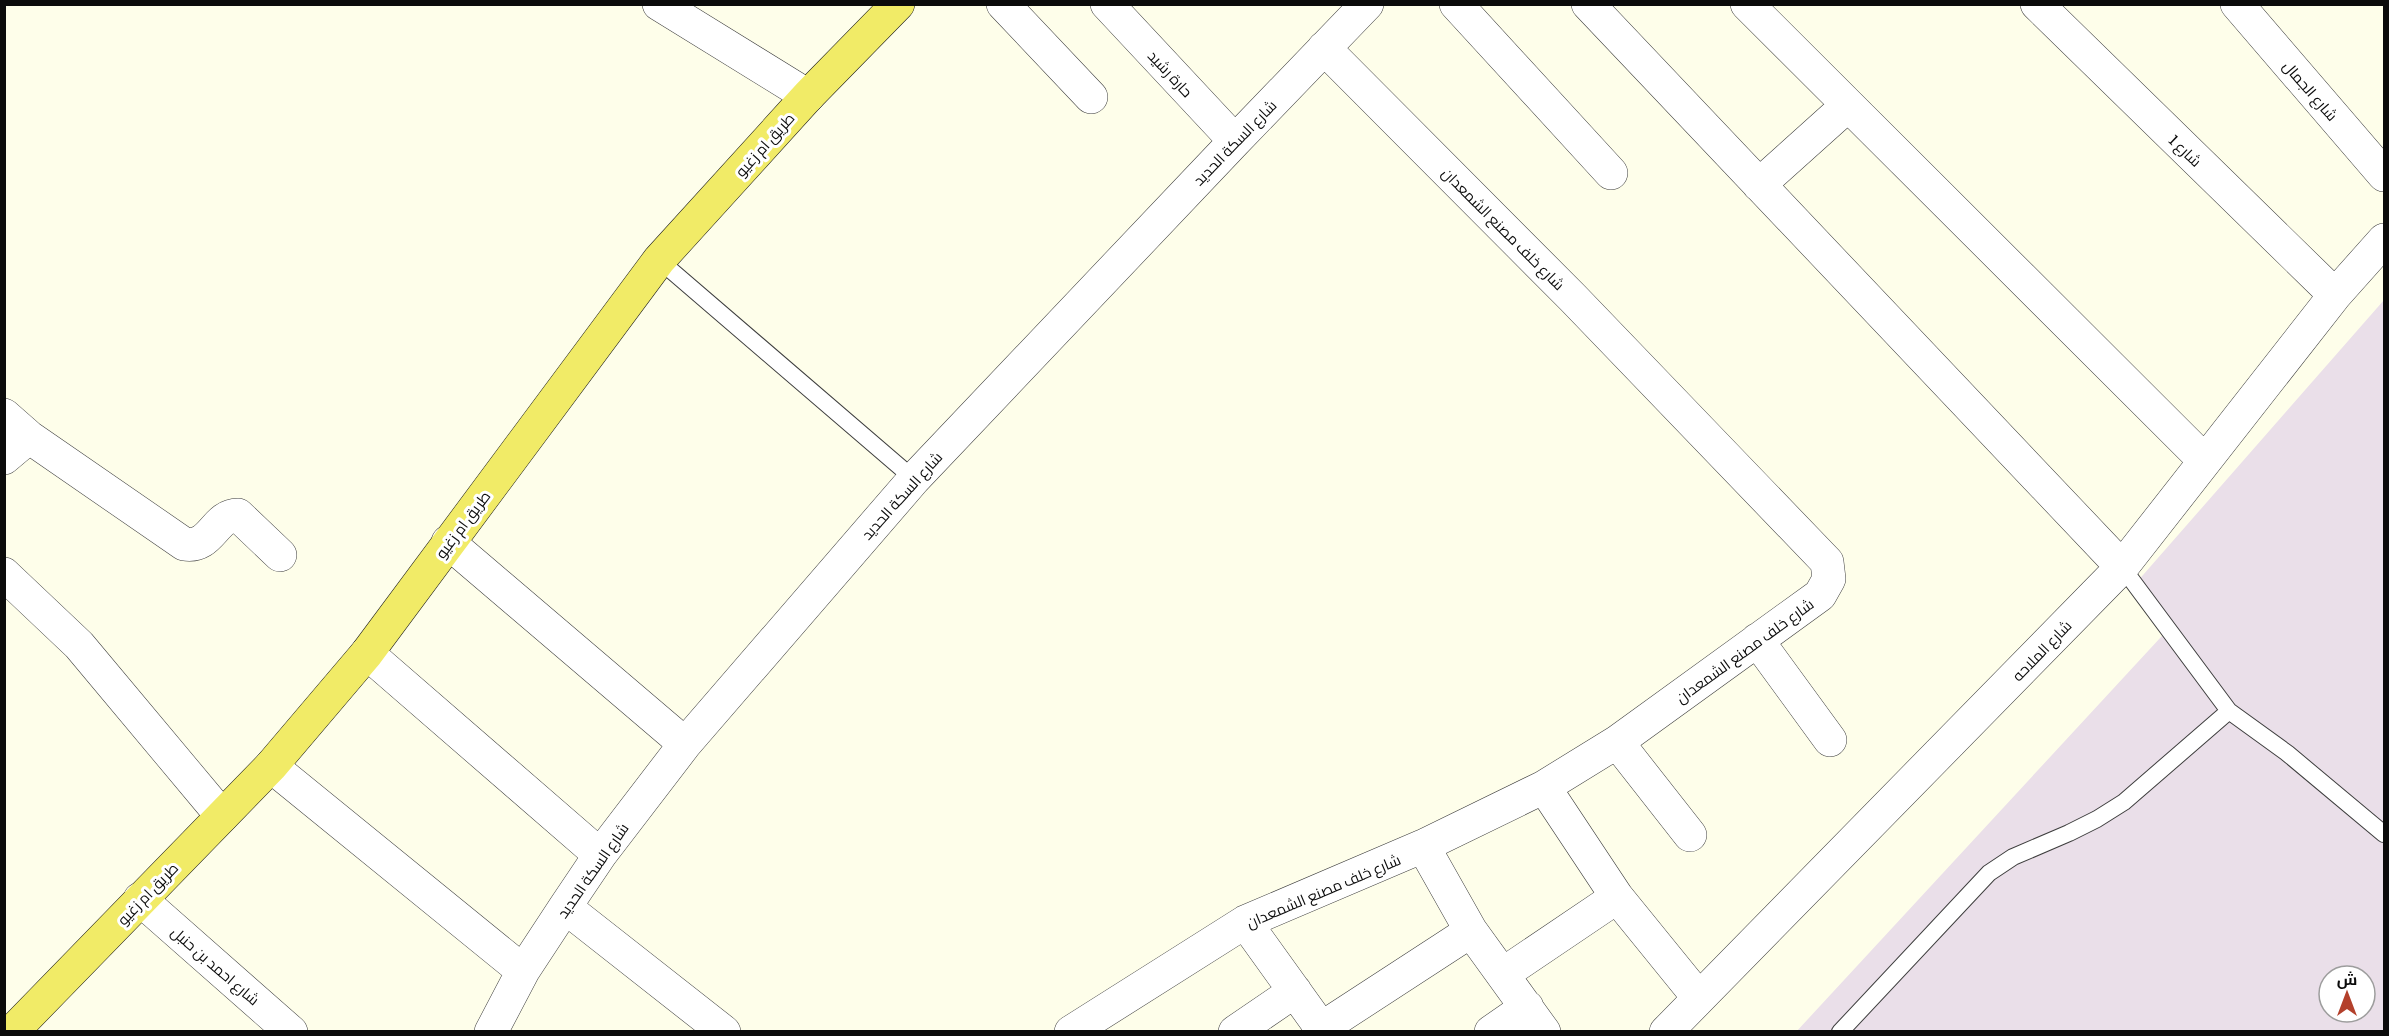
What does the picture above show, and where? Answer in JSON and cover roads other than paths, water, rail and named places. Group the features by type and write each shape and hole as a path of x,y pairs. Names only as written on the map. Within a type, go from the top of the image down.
{"main road":[{"name":"طريق ام زغيو","path":"22,1029 140,899 271,766 367,653 659,260 808,96 898,4"}],"street":[{"path":"659,4 808,96"},
{"path":"1003,4 1091,97"},
{"name":"حارة رشيد","path":"1107,4 1234,141"},
{"name":"شارع السكة الحديد","path":"491,1032 523,971 600,855 685,744 914,479 1367,4"},
{"path":"1456,4 1611,173"},
{"path":"1588,4 2122,567"},
{"path":"1747,4 2205,461"},
{"name":"شارع 1","path":"2037,4 2335,295"},
{"name":"شارع الجمال","path":"2237,4 2385,175"},
{"name":"شارع خلف مصنع الشمعدان","path":"1071,1032 1245,922 1423,846 1544,787 1617,742 1820,595 1829,579 1827,562 1574,298 1324,48"},
{"path":"1759,185 1848,105"},
{"name":"شارع الملاحه","path":"1666,1032 2122,567 2335,295 2385,240"},
{"path":"4,415 17,448 184,544 192,546 200,544 227,517 238,515 280,555"},
{"path":"448,542 685,744"},
{"path":"4,574 87,653 222,816"},
{"path":"1757,640 1830,740"},
{"path":"367,653 600,855"},
{"path":"1617,742 1690,835"},
{"path":"271,766 523,971"},
{"path":"1544,787 1617,897 1699,998"},
{"path":"1423,846 1471,931 1535,1019 1491,1032"},
{"path":"1503,974 1617,897"},
{"name":"شارع احمد بن حنبل","path":"140,899 291,1032"},
{"path":"565,907 724,1032"},
{"path":"1245,922 1323,1030 1471,931"},
{"path":"1235,1032 1295,991"}],"lane":[{"path":"659,260 914,479"},
{"path":"2122,567 2229,711 2287,753 2385,834"},
{"path":"1840,1032 1989,873 2013,857 2069,833 2124,802 2229,711"}]}
